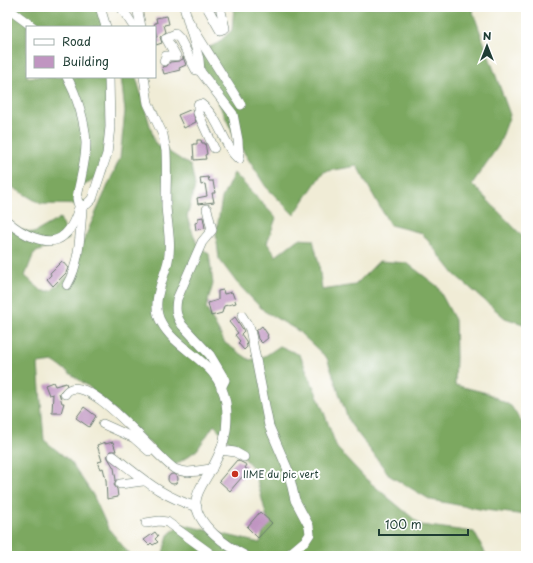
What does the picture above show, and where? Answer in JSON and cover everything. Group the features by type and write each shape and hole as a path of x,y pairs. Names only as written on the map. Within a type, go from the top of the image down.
{"street":[{"path":"100,7 106,26"},
{"path":"121,7 133,26"},
{"path":"137,7 141,26"},
{"path":"184,7 200,59 200,72"},
{"path":"207,7 220,30 225,28 220,7"},
{"path":"212,17 215,13 213,7"},
{"path":"7,8 32,26"},
{"path":"189,22 241,105"},
{"path":"164,61 166,56 176,56 166,38 175,34 180,39 196,70 200,72 233,114 238,140 239,159 232,154 214,118 201,104 198,105 198,113 214,148"},
{"path":"67,78 74,92 83,121 86,142 77,198 81,205 78,253 67,285"},
{"path":"81,205 87,204 92,198 107,154 110,127 109,78"},
{"path":"144,78 148,103 163,135 166,151 168,260 161,281 158,313 160,322 170,335 208,368 221,388 226,402 228,422 225,440 212,469 198,494 197,507 201,518 213,533 228,547 246,556"},
{"path":"7,221 22,232 44,240 54,240 63,236 69,230 81,205"},
{"path":"207,208 212,230 202,242 177,300 175,310 176,317 182,325 217,364 225,380 221,388"},
{"path":"242,316 250,329 269,426 288,470 295,500 309,526 310,534 306,540 287,556"},
{"path":"66,394 68,390 75,388 88,393 111,407 174,468"},
{"path":"103,424 134,438 158,458 174,468 206,478"},
{"path":"221,450 235,452 244,457"},
{"path":"113,456 143,481 160,492 197,507"},
{"path":"190,473 212,469"},
{"path":"120,484 143,481"},
{"path":"146,523 159,521 167,522 214,556"}],"green space":[{"path":"7,7 99,7 105,26 26,26 26,78 108,78 104,173 80,188 79,201 92,205 41,204 7,184"},
{"path":"234,7 474,7 473,12 510,115 499,145 472,184 526,240 526,325 505,318 454,274 422,233 390,225 357,166 323,172 294,215 266,187 236,140 212,89 191,56 218,43 232,30"},
{"path":"121,78 136,78 155,143 191,166 195,186 187,217 197,244 209,254 213,284 206,308 225,343 250,360 265,356 280,346 300,355 322,407 337,448 366,479 421,525 474,532 487,556 166,556 163,553 168,535 181,524 260,543 267,518 254,469 214,425 197,450 174,466 88,386 54,362 38,364 44,440 71,462 93,495 108,528 131,556 7,556 7,226 34,233 60,218 69,239 34,253 25,276 42,291 51,291 72,272 82,244 120,158 125,111"},
{"path":"234,173 276,218 267,243 276,256 298,239 313,240 319,264 322,290 355,285 379,261 407,263 437,286 455,320 455,385 487,393 511,406 526,429 526,515 485,510 431,500 390,476 349,422 327,358 297,330 264,311 237,283 219,259 216,234 222,198"}],"building":[{"path":"167,16 169,24 164,25 166,32 160,37 162,43 156,45 156,26 154,26 155,23 157,23 156,18"},
{"path":"183,57 186,65 179,68 180,70 164,74 162,67 167,66 170,62 179,61 183,59"},
{"path":"192,109 196,122 184,128 178,115"},
{"path":"197,140 201,140 202,143 205,143 207,154 205,155 206,159 194,160 193,144 197,144"},
{"path":"208,177 209,181 213,181 215,193 212,193 214,202 198,204 197,198 207,196 205,184 201,185 200,178"},
{"path":"203,217 205,228 196,230 195,223 198,222 198,218"},
{"path":"62,261 68,268 66,273 53,286 47,279 51,275 50,273"},
{"path":"223,290 224,294 232,292 236,303 224,306 222,313 211,316 208,303 218,300 218,291"},
{"path":"235,317 244,331 241,334 246,341 247,347 244,350 238,343 240,341 235,335 238,333 229,322"},
{"path":"262,326 268,335 268,338 262,343 258,339 256,331"},
{"path":"53,382 55,386 66,383 67,386 59,393 62,403 64,403 61,413 52,413 53,394 49,395 45,385"},
{"path":"84,407 96,416 89,427 76,418"},
{"path":"105,442 105,444 113,442 116,451 110,451 107,456 114,468 116,480 114,485 117,489 118,497 107,499 106,480 103,468 101,469 98,462 102,461 97,445"},
{"name":"IIME du pic vert","path":"237,460 247,465 245,468 248,470 230,491 219,481"},
{"path":"171,474 175,474 177,475 177,483 171,484 168,481 168,477"},
{"path":"260,512 272,523 258,538 247,527"},
{"path":"155,532 158,536 155,539 158,542 153,545 151,543 149,545 144,540"}],"place":[{"name":"IIME du pic vert","path":"235,474"}]}
